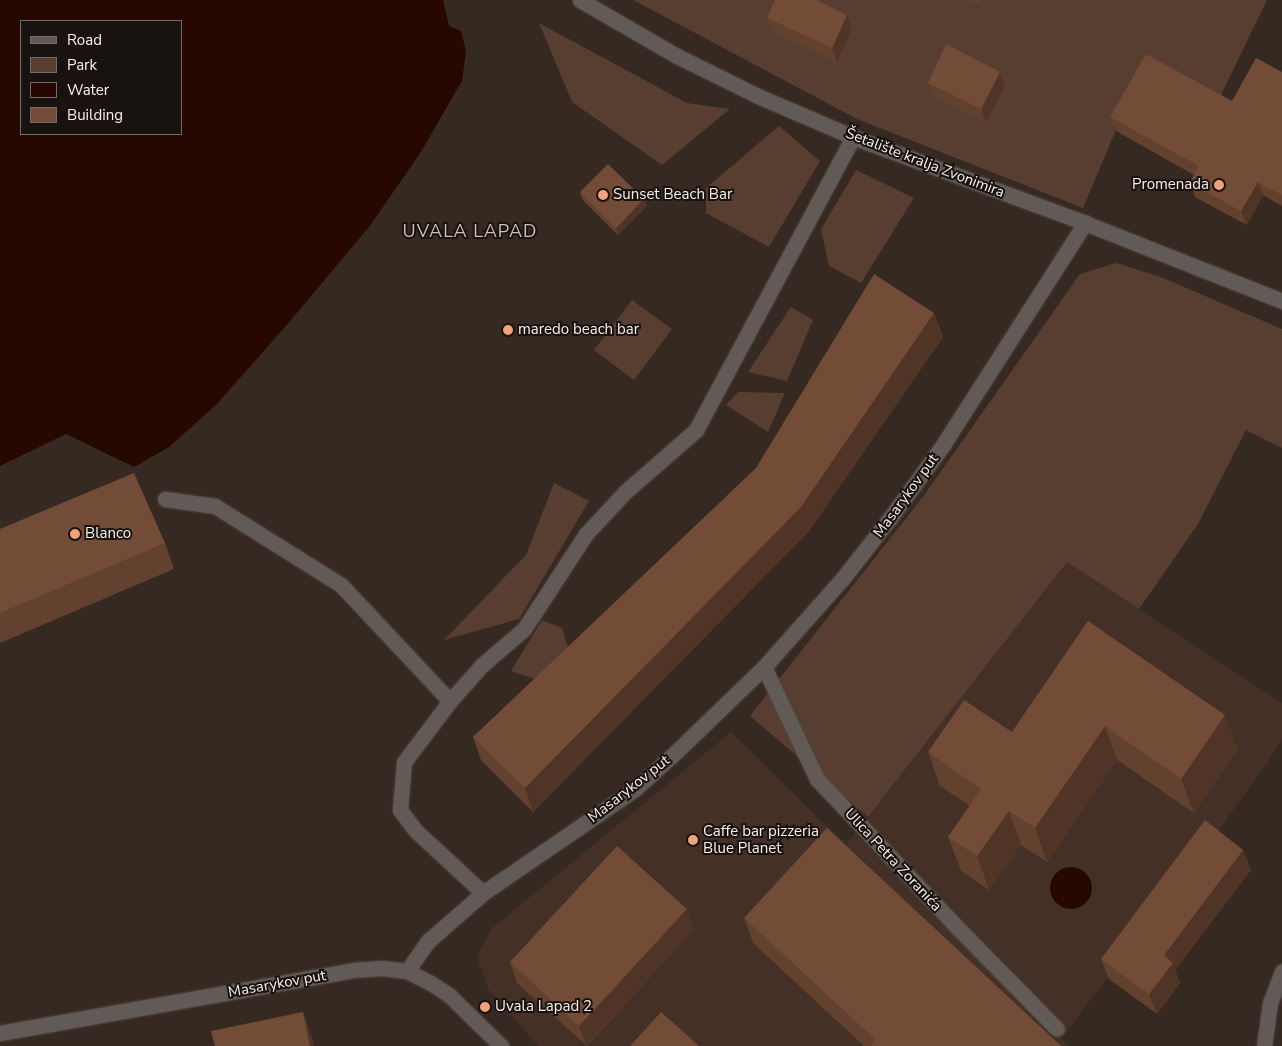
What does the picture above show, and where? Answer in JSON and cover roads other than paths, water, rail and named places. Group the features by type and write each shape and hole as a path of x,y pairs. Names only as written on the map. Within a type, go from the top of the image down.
{"street":[{"name":"Šetalište kralja Zvonimira","path":"580,0 702,68 758,96 853,137 1085,223 1282,301"},
{"path":"483,893 416,831 400,810 404,762 450,701 482,665 524,629 586,534 625,492 696,430 853,137"},
{"name":"Masarykov put","path":"0,1033 353,970 382,968 407,971 427,942 483,893 635,789 764,667 843,578 943,445 1085,223"},
{"path":"165,499 215,506 341,585 450,701"},
{"name":"Ulica Petra Zoranića","path":"764,667 817,779 953,924 1057,1029"},
{"path":"407,971 450,995 500,1046"},
{"path":"1264,1046 1270,1004 1282,971"}],"water":[{"path":"0,0 443,0 449,26 461,31 466,51 462,81 419,155 369,227 285,327 216,405 169,447 134,467 66,434 0,466"},
{"path":"1075,867 1083,870 1089,876 1092,888 1089,900 1083,906 1067,909 1059,906 1053,900 1050,884 1053,876 1059,870"}],"place":[{"name":"Promenada","path":"1219,185"},
{"name":"Sunset Beach Bar","path":"603,195"},
{"name":"maredo beach bar","path":"508,330"},
{"name":"Blanco","path":"75,534"},
{"name":"Caffe bar pizzeria Blue Planet","path":"693,840"},
{"name":"Uvala Lapad 2","path":"485,1007"}],"district":[{"name":"UVALA LAPAD","path":"470,231"}]}
